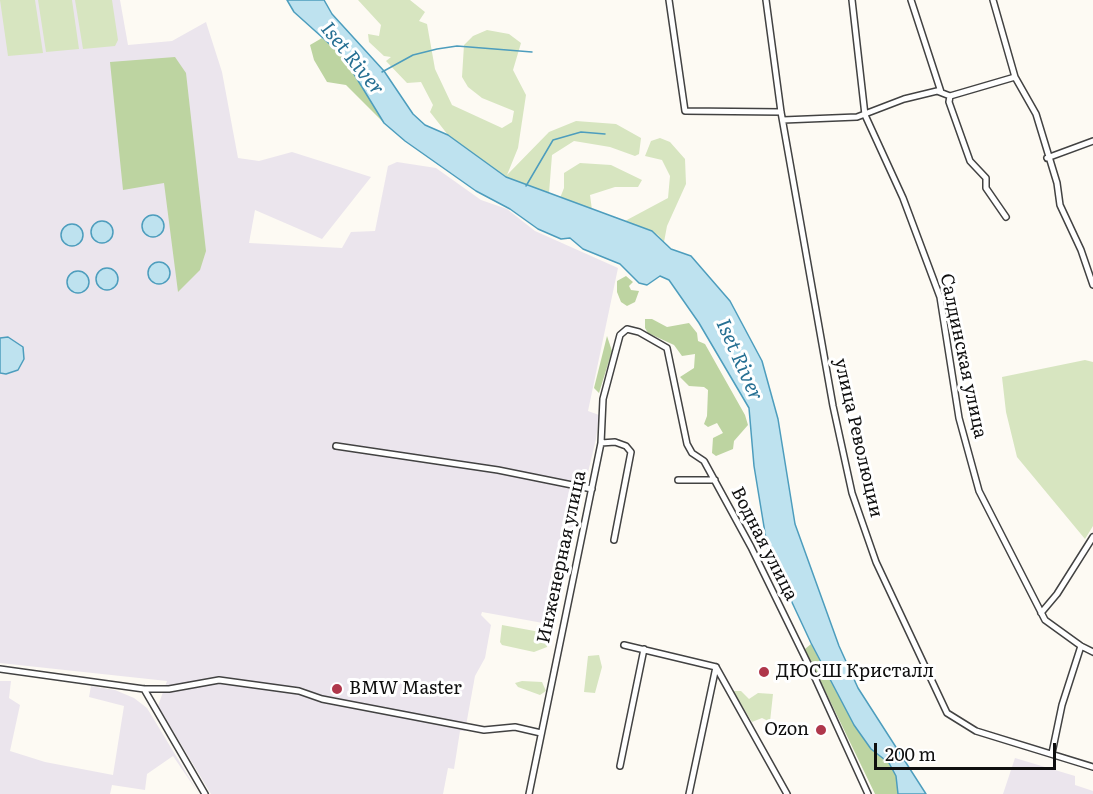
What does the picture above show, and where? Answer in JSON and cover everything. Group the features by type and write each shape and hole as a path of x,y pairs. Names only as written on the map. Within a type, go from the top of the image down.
{"street":[{"path":"669,0 685,111 780,112"},
{"name":"улица Революции","path":"766,0 780,112 833,406 852,493 876,562 947,713 976,731 1093,767"},
{"name":"Салдинская улица","path":"852,0 865,115 903,198 940,297 959,418 979,491 1045,620 1093,652"},
{"path":"911,0 941,92"},
{"path":"993,0 1015,77 1036,114 1047,158 1057,183 1060,205 1081,250 1093,285"},
{"path":"783,120 865,115 904,99 937,91 950,96 1015,77"},
{"path":"950,96 949,102 970,161 986,178 986,188 1006,217"},
{"path":"1047,158 1093,141"},
{"name":"Инженерная улица","path":"529,794 601,442 603,399 620,335 627,329"},
{"name":"Водная улица","path":"627,329 639,332 667,348 687,444 692,453 704,461 715,480 816,680 868,794"},
{"path":"601,442 615,442 626,446 631,452 614,540"},
{"path":"336,446 498,470 592,489"},
{"path":"678,480 715,480"},
{"path":"1041,613 1058,594 1093,537"},
{"path":"624,645 716,667 787,794"},
{"path":"1052,753 1062,705 1081,646"},
{"path":"620,766 644,649"},
{"path":"689,794 716,667"},
{"path":"0,669 144,689 169,689 219,680 299,691 322,699 484,730 515,727 541,733"},
{"path":"144,689 205,794"}],"shaded area":[{"path":"0,0 120,0 128,45 172,41 206,22 222,72 238,158 259,161 292,152 371,177 322,239 255,210 249,243 342,248 351,232 375,231 388,166 397,162 436,168 481,200 507,209 535,231 618,268 588,411 599,415 596,439 570,548 566,547 563,553 562,558 566,563 554,625 482,612 481,615 491,625 485,658 475,676 465,731 460,731 454,769 448,768 443,794 211,794 158,706 167,681 0,663"},
{"path":"0,681 11,681 9,698 20,705 10,751 45,762 113,775 124,706 89,697 91,686 115,690 134,698 147,708 199,794 173,756 147,774 145,790 112,785 110,794 0,794"},
{"path":"1015,758 1075,776 1075,785 1093,791 1093,794 1003,794"}],"green space":[{"path":"0,0 35,0 43,53 8,56"},
{"path":"38,0 72,0 79,49 46,52"},
{"path":"75,0 112,0 118,40 115,46 83,49"},
{"path":"358,0 410,0 425,12 419,21 427,24 435,69 452,105 502,128 512,122 514,111 482,98 468,87 462,77 464,45 473,36 487,30 509,34 521,43 513,70 526,95 518,148 507,175 549,132 576,121 616,124 641,138 639,154 635,156 610,147 574,141 552,155 549,193 506,177 448,135 430,112 433,105 421,82 407,83 386,61 391,57 384,56 369,42 368,34 379,36 381,25"},
{"path":"322,38 343,56 384,123 346,85 327,82 314,60 310,45"},
{"path":"175,57 186,73 206,251 200,270 178,292 164,183 123,190 110,62"},
{"path":"660,138 670,142 685,159 686,184 667,226 664,242 658,235 625,221 668,198 670,176 662,160 645,156 651,141"},
{"path":"580,163 611,165 642,180 638,187 615,187 590,195 592,210 560,198 564,188 564,173"},
{"path":"626,276 633,282 629,286 631,290 639,291 635,302 627,306 621,302 617,292 617,281"},
{"path":"645,319 652,319 667,327 689,323 697,333 698,341 705,344 745,415 748,425 734,441 733,449 716,456 712,453 713,438 723,433 717,423 708,427 704,424 707,416 708,390 704,387 689,386 680,377 694,368 695,354 682,356 674,345 648,333 645,328"},
{"path":"607,336 612,351 599,393 594,388"},
{"path":"1085,360 1093,362 1093,526 1085,539 1017,457 1006,412 1002,377"},
{"path":"502,625 540,632 548,639 547,647 534,652 502,645 500,642"},
{"path":"811,644 854,725 871,749 889,763 896,776 898,794 875,794 805,649"},
{"path":"599,655 602,667 595,693 584,692 588,656"},
{"path":"542,682 546,691 540,695 518,687 515,683"},
{"path":"733,691 741,691 749,699 758,693 773,694 769,731 766,728 766,720 762,718 752,722"}],"water":[{"name":"Iset River","path":"287,0 324,0 332,14 384,71 413,114 425,125 448,135 506,177 652,231 671,249 691,256 730,301 762,361 778,419 795,524 839,646 858,688 926,794 898,794 896,776 889,763 871,749 854,725 811,643 768,551 754,466 749,408 699,323 669,280 660,276 647,285 639,283 620,264 583,249 570,238 561,239 538,229 510,209 476,191 405,141 384,123 343,56 294,12"},
{"path":"153,215 161,218 164,226 161,234 153,237 145,234 142,226 145,218"},
{"path":"102,221 110,224 113,232 110,240 102,243 94,240 91,232 94,224"},
{"path":"72,224 80,227 83,235 80,243 72,246 64,243 61,235 64,227"},
{"path":"159,262 167,265 170,273 167,281 159,284 151,281 148,273 151,265"},
{"path":"107,268 115,271 118,279 115,287 107,290 99,287 96,279 99,271"},
{"path":"78,271 86,274 89,282 86,290 78,293 70,290 67,282 70,274"},
{"path":"8,337 23,347 24,359 18,370 6,374 0,373 0,338"}],"waterway":[{"name":"Iset River","path":"382,72 413,55 457,46 532,52"},
{"path":"526,186 553,140 581,132 605,134"}],"place":[{"name":"ДЮСШ Кристалл","path":"764,672"},
{"name":"BMW Master","path":"337,689"},
{"name":"Ozon","path":"821,730"}]}
